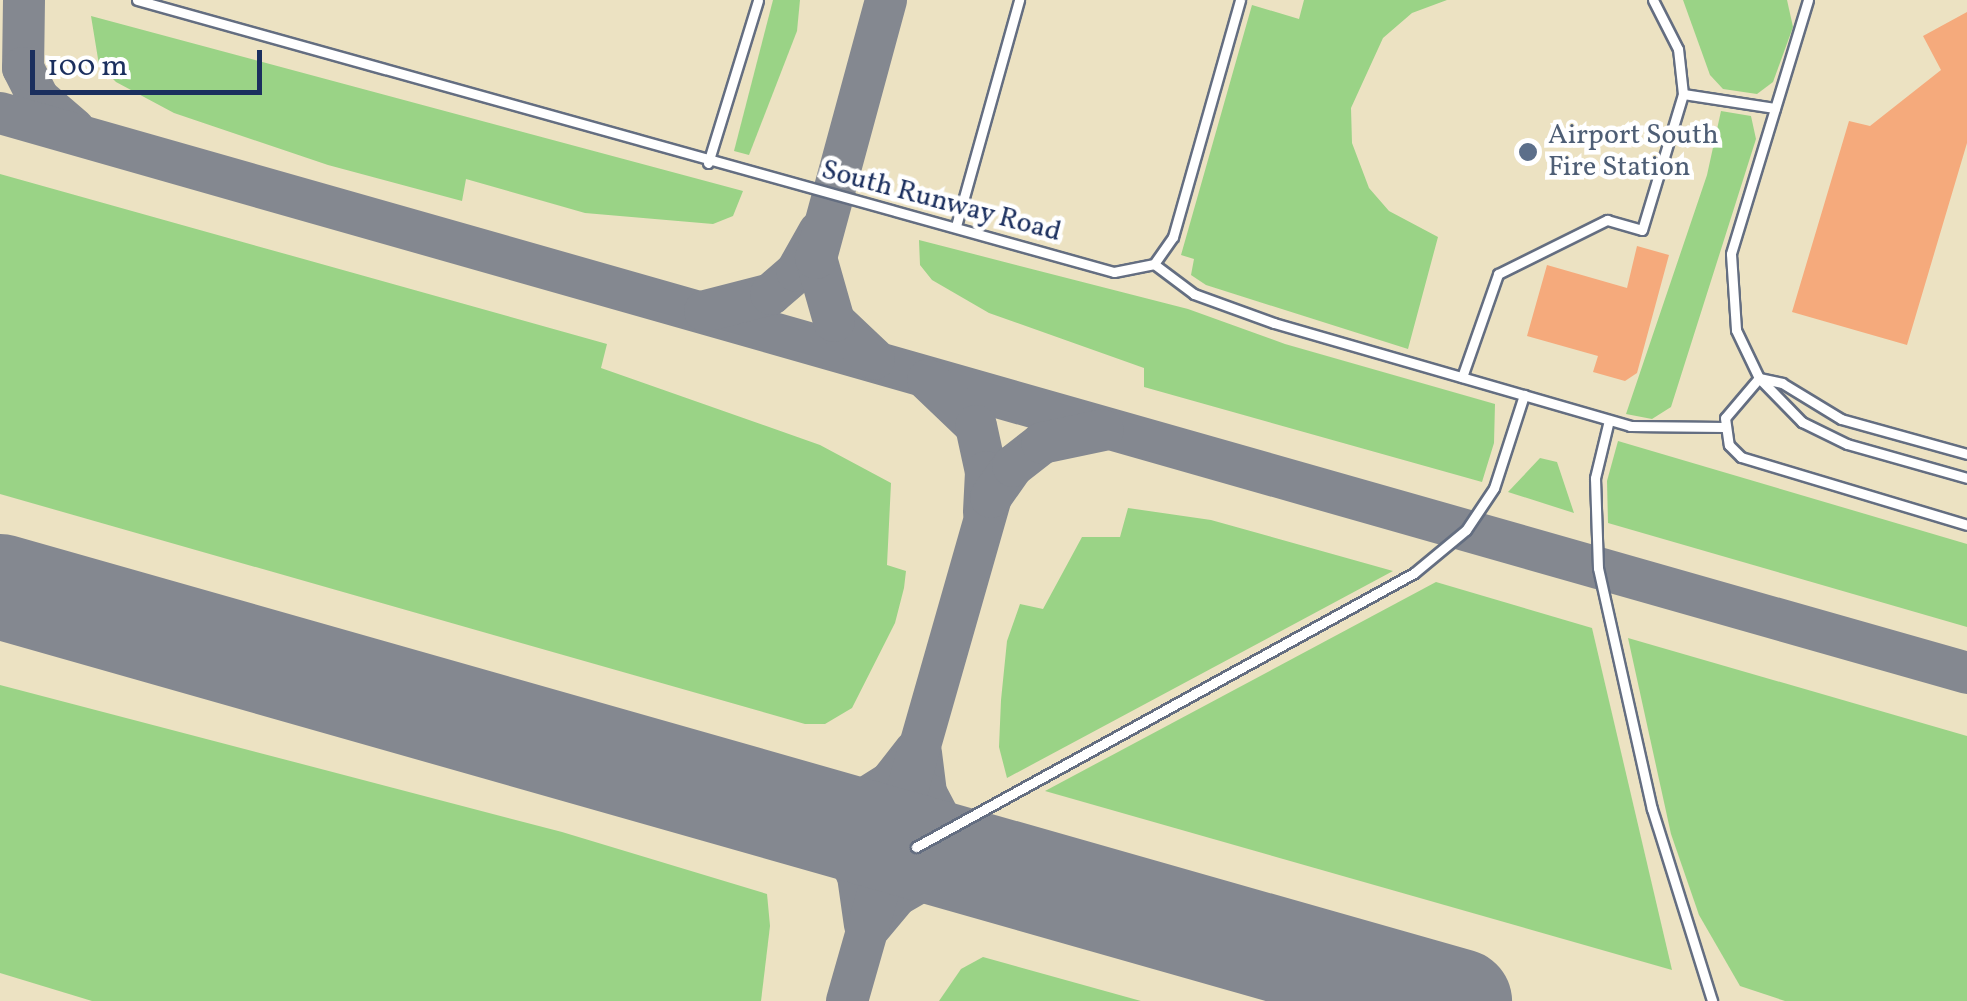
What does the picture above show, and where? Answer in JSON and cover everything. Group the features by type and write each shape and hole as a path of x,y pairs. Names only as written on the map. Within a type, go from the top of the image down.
{"lane":[{"name":"South Runway Road","path":"137,0 708,163 956,226 1114,272 1154,264"},
{"path":"708,163 758,0"},
{"path":"956,226 1019,0"},
{"path":"1240,0 1173,237 1154,264 1185,289 1242,312 1609,420 1651,430 1724,428"},
{"path":"1462,377 1498,274 1607,220 1642,230 1683,94 1678,48 1654,0"},
{"path":"1808,0 1728,276 1736,330 1760,378 1784,409 1817,432 1967,478"},
{"path":"1683,94 1774,108"},
{"path":"1760,378 1732,405 1724,428 1734,451 1751,463 1967,525"},
{"path":"1760,378 1782,384 1840,419 1967,454"},
{"path":"916,846 1414,574 1466,530 1494,488 1524,395"},
{"path":"1609,420 1595,478 1598,568 1652,809 1712,1001"}],"green space":[{"path":"773,0 800,0 797,31 749,155 734,151"},
{"path":"1304,0 1447,0 1412,13 1383,38 1351,108 1352,143 1369,188 1389,211 1438,237 1408,349 1206,285 1191,275 1194,259 1181,255 1252,5 1299,19"},
{"path":"1683,0 1787,0 1793,27 1773,82 1757,94 1723,89 1710,75"},
{"path":"91,16 743,191 733,216 713,224 585,213 466,179 462,201 328,165 174,113 116,82 99,65"},
{"path":"1721,111 1751,116 1756,139 1671,407 1652,419 1626,414 1707,175"},
{"path":"0,174 607,344 601,368 820,445 891,483 887,565 906,571 904,588 895,623 852,708 825,724 805,724 0,494"},
{"path":"919,240 1188,309 1285,344 1495,404 1494,443 1482,482 1144,387 1144,368 989,313 932,280 920,265"},
{"path":"1618,441 1967,544 1967,627 1608,523 1607,481"},
{"path":"1540,458 1557,462 1574,513 1508,492"},
{"path":"1128,508 1211,520 1393,571 1007,778 999,747 1001,700 1007,641 1020,604 1043,609 1082,537 1120,537"},
{"path":"1436,582 1592,628 1672,970 1045,791"},
{"path":"1628,638 1967,736 1967,1001 1785,1001 1740,986 1699,915 1671,834"},
{"path":"0,685 562,832 767,894 770,926 761,1001 92,1001 0,973"},
{"path":"983,957 1141,1001 939,1001 961,969"}],"building":[{"path":"1967,12 1967,143 1907,345 1792,312 1849,121 1870,126 1941,70 1923,36"},
{"name":"Airport South Fire Station","path":"1637,246 1669,255 1637,373 1625,381 1593,372 1598,356 1527,336 1547,265 1627,288"}],"taxiway":[{"path":"24,0 23,68 39,99 74,129"},
{"path":"874,359 834,321 816,258 886,0"},
{"path":"0,113 1967,673"},
{"path":"705,311 771,294 797,271 819,232"},
{"path":"928,380 976,426 986,472 984,512"},
{"path":"847,1001 991,497 1013,466 1042,443 1103,430"},
{"path":"0,607 140,626"},
{"path":"783,807 826,809 864,799 890,783 915,751"},
{"path":"921,753 926,793 945,829 1009,873"},
{"path":"777,807 804,816 847,855 858,876 865,925"},
{"path":"871,926 897,895 931,875 1003,872"},
{"path":"1352,971 1419,1001"}],"runway":[{"path":"0,586 1459,1001"}],"place":[{"name":"Airport South Fire Station","path":"1528,152"}]}
